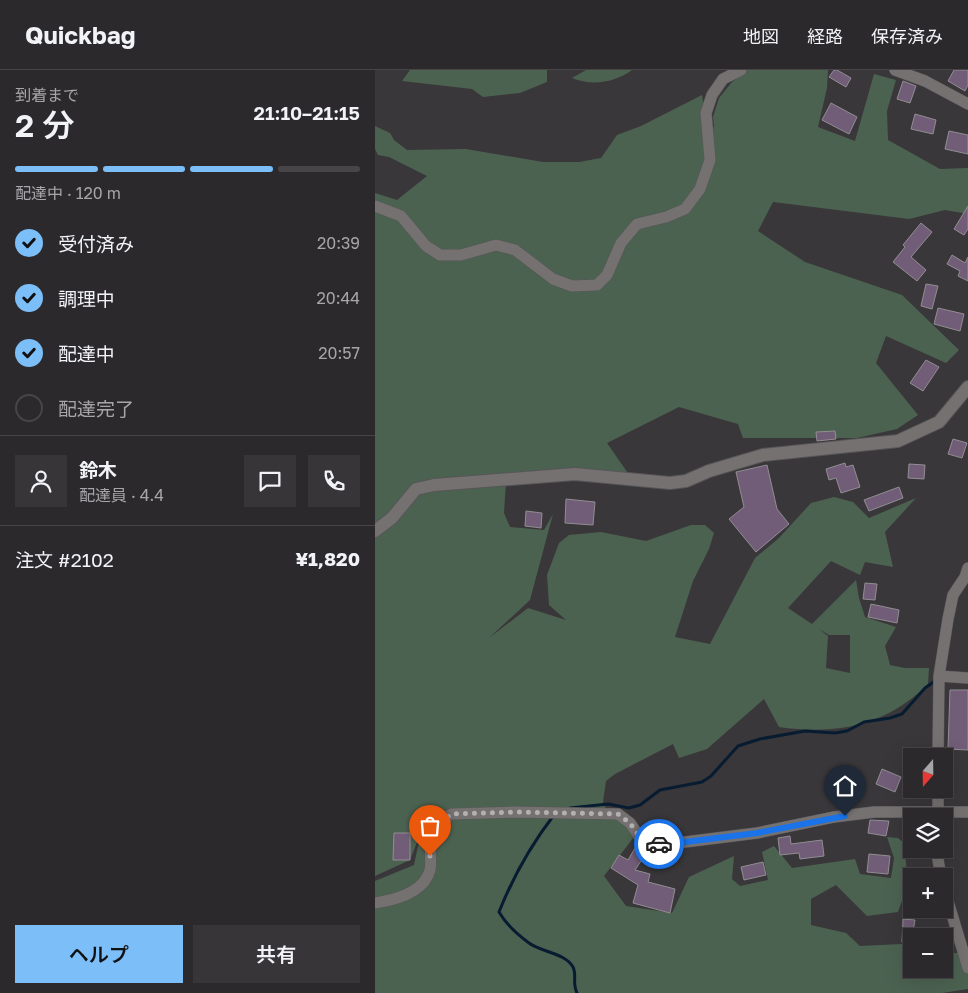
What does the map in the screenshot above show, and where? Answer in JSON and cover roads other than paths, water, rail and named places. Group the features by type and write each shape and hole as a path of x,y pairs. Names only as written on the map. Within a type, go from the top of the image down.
{"street":[{"path":"375,206 401,216 426,246 440,255 461,254 496,245 515,250 553,280 572,286 597,285 607,275 621,243 637,224 667,217 685,209 700,189 710,160 706,112 712,95 723,78 741,70"},
{"path":"895,70 925,81 968,104"},
{"path":"375,531 391,518 416,489 434,485 575,474 670,484 686,481 709,471 763,455 898,441 939,422 968,387"},
{"path":"938,748 939,676 953,595 965,577 968,568"},
{"path":"939,676 968,678"},
{"path":"375,903 406,895 421,887 430,871 433,836 436,829 451,814 515,812 618,814 630,823 641,839 652,843 669,844 757,833 841,816 874,812 903,813"},
{"path":"953,814 968,812"},
{"path":"953,918 968,968"}],"waterway":[{"path":"570,808 608,804 629,808 640,805 660,790 702,782 711,776 738,746 760,739 805,731 835,733 847,731 864,722 902,714 925,688 935,681"},
{"path":"554,815 537,838 523,862 499,912 505,921 529,943 569,962 574,970 577,993"}]}
